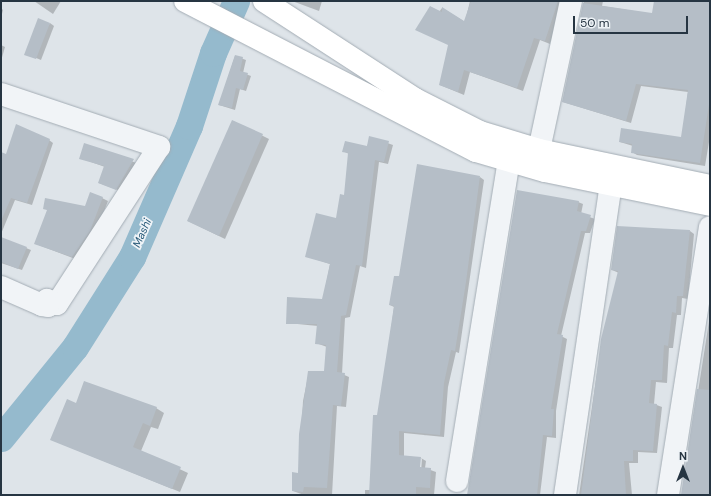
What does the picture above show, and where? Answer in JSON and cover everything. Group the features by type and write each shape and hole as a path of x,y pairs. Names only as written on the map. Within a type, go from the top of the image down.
{"main road":[{"path":"186,1 476,151 509,161 710,205"},
{"path":"264,1 287,13 415,99 480,132 539,150 710,186"}],"street":[{"path":"539,150 571,1"},
{"path":"1,94 159,147 57,304 48,300 48,306 42,305 1,287"},
{"path":"457,481 509,161"},
{"path":"565,495 611,184"},
{"path":"668,495 710,227"}],"building":[{"path":"471,1 558,1 545,41 534,38 517,88 464,70 458,92 439,85 448,45 415,30 430,6 442,12 442,7 464,21"},
{"path":"654,1 710,1 710,98 700,163 631,153 632,144 619,142 621,128 681,137 688,90 636,84 626,121 562,102 583,3 652,13"},
{"path":"38,18 50,23 36,59 24,55"},
{"path":"235,55 243,57 240,71 248,73 243,90 236,88 232,108 218,105"},
{"path":"232,120 263,134 219,236 187,221"},
{"path":"16,124 50,139 27,203 11,198 1,221 1,152 6,154"},
{"path":"369,136 389,141 384,162 375,160 362,266 356,265 346,315 341,316 337,372 345,373 341,406 333,405 327,488 304,487 303,492 292,491 292,472 298,473 299,434 308,371 324,371 326,345 315,344 317,324 286,324 287,297 322,299 330,264 305,257 316,213 336,218 340,194 344,195 348,153 342,152 345,141 367,146"},
{"path":"84,143 134,159 116,190 98,183 104,166 79,159"},
{"path":"417,164 480,176 466,282 455,351 451,350 444,383 440,435 399,431 399,455 421,457 420,467 431,468 430,488 416,487 416,495 369,495 373,415 377,415 394,306 389,305 394,276 399,276"},
{"path":"517,190 579,201 577,211 591,215 586,231 581,231 557,334 563,335 551,409 554,409 552,436 543,435 537,495 467,495"},
{"path":"90,192 103,197 90,231 72,257 34,244 47,210 43,209 45,198 85,206"},
{"path":"617,226 690,230 683,296 677,296 676,313 672,312 668,346 664,345 662,380 651,380 649,403 657,404 653,451 633,450 633,461 624,461 626,495 581,495 601,339 618,271 611,270"},
{"path":"1,237 27,247 18,269 1,262"},
{"path":"84,381 157,407 150,426 143,423 133,447 181,467 172,489 50,440 67,399 76,403"},
{"path":"697,389 710,390 710,495 681,495"}],"waterway":[{"name":"Mashi","path":"1,438 75,347 132,257 189,126 213,53 236,1"}]}
